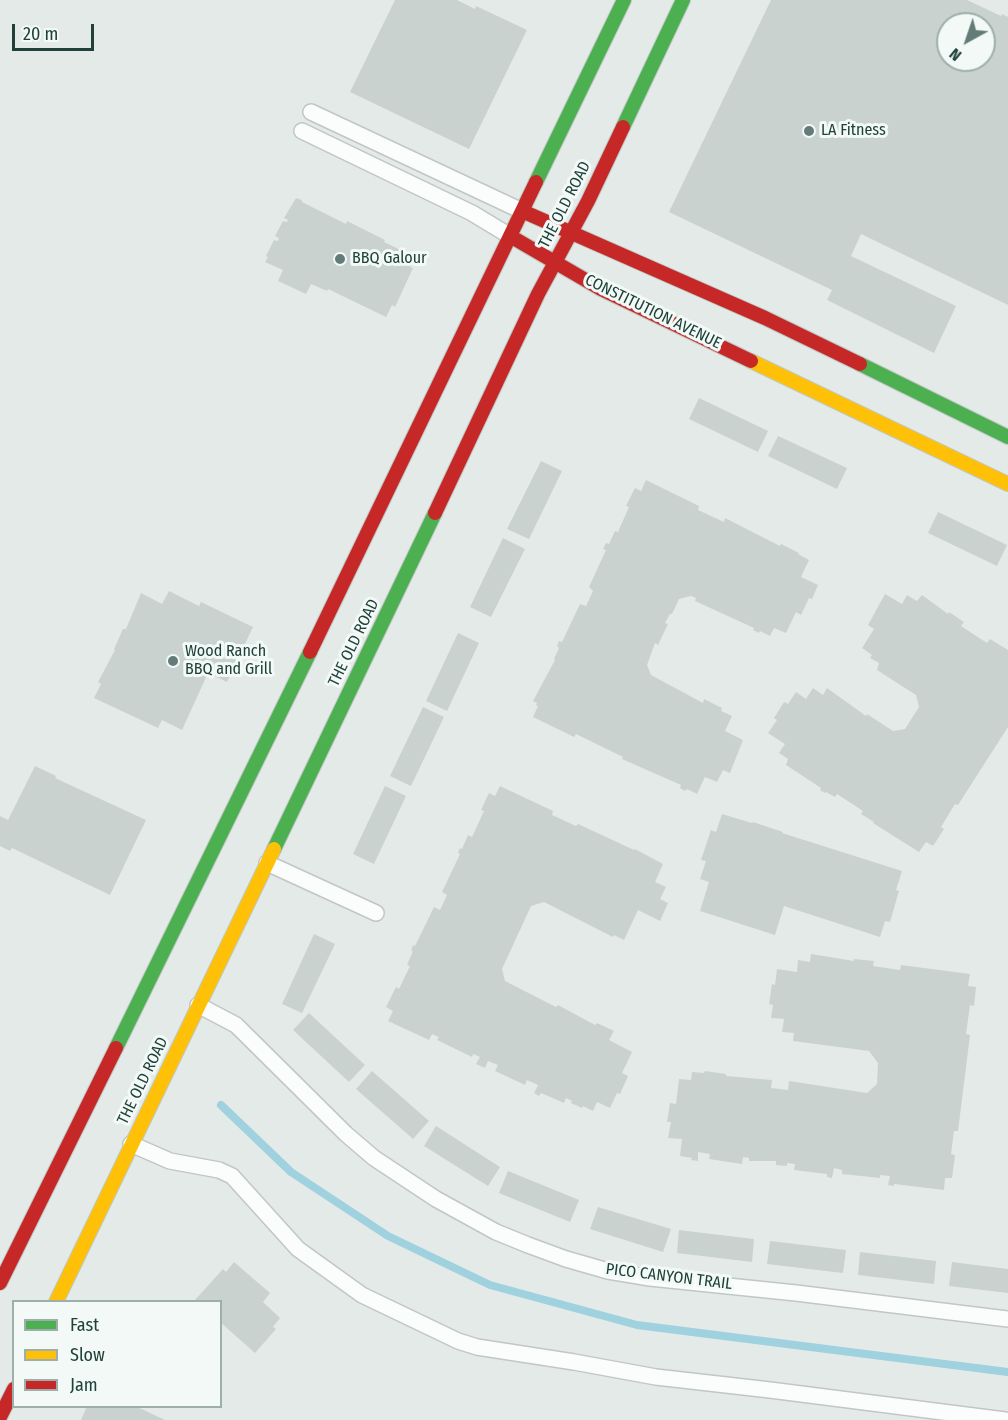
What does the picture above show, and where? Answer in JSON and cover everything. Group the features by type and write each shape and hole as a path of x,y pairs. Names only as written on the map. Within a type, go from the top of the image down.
{"main road":[{"path":"0,1283 231,815 624,0"},
{"name":"THE OLD ROAD","path":"57,1300 683,0"},
{"path":"522,211 765,318 1008,437"},
{"name":"CONSTITUTION AVENUE","path":"510,236 601,289 1008,484"},
{"path":"0,1417 12,1393"}],"lane":[{"path":"311,112 522,211"},
{"name":"CONSTITUTION AVENUE","path":"302,130 472,213 510,236"},
{"path":"267,863 376,913"},
{"name":"PICO CANYON TRAIL","path":"198,1005 236,1025 346,1134 374,1158 446,1205 496,1232 528,1245 566,1259 650,1278 772,1290 1008,1319"},
{"path":"131,1144 170,1161 219,1170 232,1176 298,1249 362,1296 458,1341 477,1347 501,1349 656,1377 1005,1420"}],"building":[{"path":"395,0 457,0 475,9 476,6 527,30 469,149 350,92"},
{"name":"LA Fitness","path":"771,0 967,0 992,12 936,12 936,72 996,72 996,14 1008,17 1008,305 861,234 851,256 956,306 934,353 827,300 832,290 669,212"},
{"name":"BBQ Galour","path":"296,198 346,224 347,221 415,257 410,267 413,268 395,307 392,305 386,317 328,289 327,291 311,284 306,294 278,281 283,270 265,262 268,257 266,256 274,240 278,241 279,238 275,236 283,221 287,222 288,220 284,218"},
{"path":"699,398 768,431 758,452 689,419"},
{"path":"778,436 847,468 837,489 768,456"},
{"path":"541,461 562,471 529,539 507,529"},
{"path":"646,480 699,506 698,510 724,522 725,518 799,553 809,560 801,577 818,585 801,615 796,612 786,633 774,628 770,636 760,631 759,633 753,630 754,628 695,601 696,598 691,596 679,599 670,614 665,623 668,624 658,645 655,643 647,665 651,675 703,703 704,699 722,708 721,711 732,716 725,731 743,740 730,773 723,770 717,782 705,777 697,794 687,789 685,791 680,788 681,785 622,759 623,757 576,734 574,737 533,717 538,706 533,701 555,660 559,641 562,642 580,604 586,606 593,591 589,587 606,550 603,549 606,543 609,544 615,531 618,532 629,507 626,506 635,488 641,491"},
{"path":"938,512 1007,545 997,566 928,533"},
{"path":"503,538 525,549 491,617 470,607"},
{"name":"Wood Ranch BBQ and Grill","path":"169,591 199,606 201,602 253,627 227,682 208,673 182,730 162,720 158,728 94,698 101,684 98,682 123,629 126,629 141,593 162,604"},
{"path":"885,594 902,604 907,595 917,601 922,595 948,614 949,612 964,622 961,626 987,643 990,639 1008,650 1008,727 958,805 955,804 941,827 944,829 933,846 926,842 919,852 873,823 861,814 863,811 837,794 835,797 825,793 786,765 788,759 779,753 785,744 768,733 777,720 774,718 784,702 788,704 796,692 806,699 813,688 823,695 827,688 866,716 867,714 893,731 905,729 919,707 916,695 877,670 879,663 870,658 872,655 862,648 874,629 868,625"},
{"path":"458,633 479,643 447,711 426,701"},
{"path":"423,707 444,717 411,786 390,776"},
{"path":"35,766 56,776 55,778 146,820 110,895 12,848 10,851 0,846 0,816 8,820"},
{"path":"385,786 406,796 374,864 353,854"},
{"path":"500,786 553,811 552,815 635,849 663,864 655,882 666,887 660,899 668,903 660,921 638,910 624,940 614,935 613,937 544,902 531,906 502,969 505,981 595,1025 597,1023 614,1031 609,1040 632,1052 622,1073 628,1076 620,1094 617,1093 610,1108 597,1102 593,1111 571,1103 572,1101 566,1098 564,1103 541,1093 539,1096 534,1093 538,1085 527,1080 525,1085 495,1071 498,1065 488,1061 485,1068 476,1064 480,1057 473,1054 472,1057 437,1040 439,1037 432,1034 429,1040 388,1021 393,1011 386,1007 396,987 399,989 410,966 407,965 413,945 415,946 434,907 440,910 447,895 442,892 460,854 458,853 460,848 462,849 468,835 472,837 484,811 481,810 489,793 495,796"},
{"path":"722,814 902,871 890,922 885,921 880,937 784,906 775,935 700,911 709,882 700,879 706,861 701,860 711,830 716,832"},
{"path":"314,934 335,944 302,1013 282,1004"},
{"path":"811,954 854,961 854,959 874,961 873,966 900,970 901,965 970,974 968,986 976,987 974,1006 970,1005 966,1034 970,1035 958,1131 954,1131 951,1154 955,1155 952,1178 945,1178 944,1190 888,1185 890,1176 880,1175 880,1178 842,1174 842,1170 834,1168 832,1178 827,1177 827,1174 794,1170 795,1164 776,1165 776,1161 749,1161 749,1158 743,1157 742,1164 709,1159 710,1154 698,1152 698,1161 691,1160 692,1158 680,1156 682,1139 668,1138 671,1122 667,1122 670,1103 676,1104 679,1079 691,1080 692,1072 704,1073 705,1071 726,1074 726,1076 772,1080 771,1088 788,1090 789,1081 867,1093 877,1084 878,1063 869,1051 793,1041 794,1033 782,1032 784,1019 771,1018 773,1005 769,1004 777,969 797,972 798,960 810,962"},
{"path":"309,1013 365,1065 349,1082 293,1030"},
{"path":"372,1071 429,1121 413,1139 356,1089"},
{"path":"436,1126 500,1167 488,1186 424,1146"},
{"path":"508,1171 579,1200 570,1222 499,1193"},
{"path":"598,1207 671,1229 663,1252 590,1229"},
{"path":"679,1230 754,1239 752,1262 677,1253"},
{"path":"770,1241 846,1250 843,1273 767,1264"},
{"path":"860,1252 936,1261 934,1284 858,1275"},
{"path":"234,1262 270,1293 263,1302 280,1318 273,1327 276,1329 255,1353 222,1324 222,1300 195,1300 223,1269 226,1272"},
{"path":"952,1262 1008,1269 1008,1293 949,1286"},
{"path":"86,1408 139,1408 165,1420 81,1420"}],"waterway":[{"path":"221,1105 291,1172 388,1236 490,1285 637,1325 1008,1372"}],"traffic: fast":[{"path":"536,182 624,0"},
{"path":"623,127 683,0"},
{"path":"860,364 1008,437"},
{"path":"274,849 435,513"},
{"path":"116,1048 310,652"}],"traffic: slow":[{"path":"751,361 1008,484"},
{"path":"57,1300 274,849"}],"traffic: jam":[{"path":"435,513 538,294 588,201 623,127"},
{"path":"310,652 536,182"},
{"path":"522,211 765,318 860,364"},
{"path":"510,236 601,289 751,361"},
{"path":"0,1283 116,1048"},
{"path":"0,1417 12,1393"}],"place":[{"name":"LA Fitness","path":"809,131"},
{"name":"BBQ Galour","path":"340,259"},
{"name":"Wood Ranch BBQ and Grill","path":"173,661"}]}
